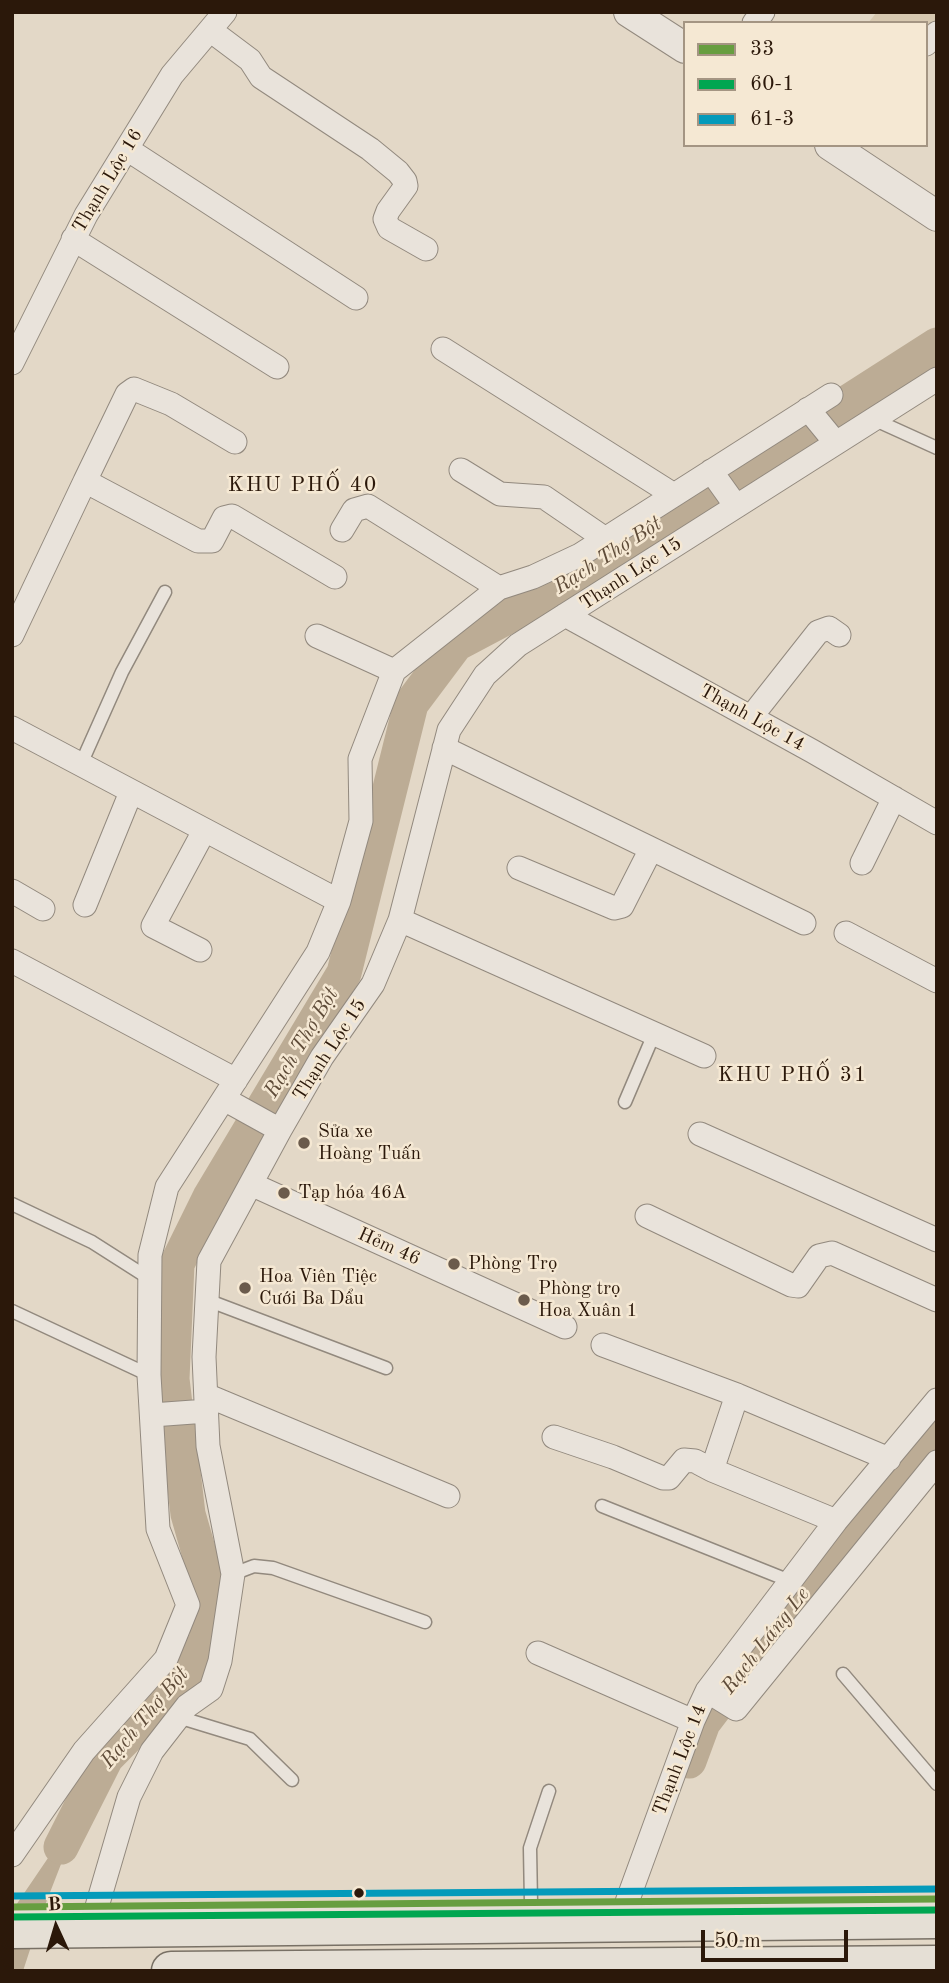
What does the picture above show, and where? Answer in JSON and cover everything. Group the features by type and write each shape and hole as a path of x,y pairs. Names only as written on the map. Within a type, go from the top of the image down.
{"highway":[{"path":"12,1929 91,1914 531,1903 937,1899"},
{"path":"12,1907 91,1914 937,1919"},
{"path":"171,1971 937,1965"}],"street":[{"name":"Thạnh Lộc 16","path":"12,363 73,239 127,149 172,75 225,12"},
{"path":"629,12 683,47"},
{"path":"210,30 250,60 261,77 370,149 398,172 406,186 385,219 389,228 426,249"},
{"path":"835,147 937,216"},
{"path":"127,149 356,298"},
{"path":"73,239 277,367"},
{"path":"443,349 674,495"},
{"name":"Thạnh Lộc 15","path":"91,1914 129,1797 152,1751 187,1706 211,1689 220,1661 233,1574 208,1446 205,1357 209,1261 323,1057 373,984 400,920 449,730 485,675 518,646 937,379"},
{"path":"12,635 127,394 134,389 171,404 236,442"},
{"path":"12,1856 84,1751 166,1659 188,1605 158,1529 149,1375 150,1255 167,1187 318,952 339,901 361,821 360,759 394,671 499,588 533,577 580,555 831,395"},
{"path":"808,409 835,442"},
{"path":"461,470 500,494 544,497 604,538"},
{"path":"711,471 736,506"},
{"path":"85,481 198,541 212,541 224,518 232,516 335,578"},
{"path":"342,530 354,510 368,506 499,588"},
{"name":"Thạnh Lộc 14","path":"565,615 937,823"},
{"path":"751,717 818,632 830,628 839,635"},
{"path":"317,636 394,671"},
{"path":"12,728 339,901"},
{"path":"444,748 804,923"},
{"path":"85,905 131,792"},
{"path":"862,863 894,798"},
{"path":"200,950 153,926 204,831"},
{"path":"519,867 614,908 622,906 651,849"},
{"path":"12,891 43,909"},
{"path":"400,920 704,1056"},
{"path":"846,933 937,981"},
{"path":"12,961 236,1080"},
{"path":"224,1099 280,1130"},
{"path":"699,1133 937,1240"},
{"name":"Hẻm 46","path":"251,1184 565,1327"},
{"path":"647,1216 791,1285 799,1286 819,1256 832,1254 937,1300"},
{"path":"603,1345 737,1395 889,1459"},
{"path":"712,1470 737,1395"},
{"name":"Thạnh Lộc 14","path":"627,1902 693,1721 707,1691 836,1521 937,1400"},
{"path":"152,1415 206,1403 448,1496"},
{"path":"554,1437 663,1478 669,1478 684,1460 695,1461 836,1521"},
{"name":"Thạnh Lộc 14","path":"707,1691 736,1709 937,1462"},
{"path":"538,1653 693,1721"}],"lane":[{"path":"873,419 937,448"},
{"path":"81,764 122,672 165,592"},
{"path":"625,1102 654,1034"},
{"path":"12,1204 92,1242 150,1279"},
{"path":"207,1300 386,1368"},
{"path":"12,1311 149,1375"},
{"path":"602,1506 790,1581"},
{"path":"233,1574 254,1566 273,1568 425,1622"},
{"path":"843,1674 937,1784"},
{"path":"178,1717 250,1740 292,1780"},
{"path":"531,1903 530,1848 549,1791"}],"shaded area":[{"path":"877,12 937,12 937,22 928,31 928,21 870,21"},
{"path":"84,1805 42,1913 23,1971 12,1971 12,1911"}],"waterway":[{"name":"Rạch Thợ Bột","path":"61,1847 106,1758 178,1685 207,1639 210,1591 188,1514 172,1379 177,1264 210,1197 344,973 411,704 456,644 539,600 937,345"},
{"name":"Rạch Láng Le","path":"689,1761 703,1723 858,1520 937,1428"}],"transit line":[{"name":"61-3","path":"12,1896 937,1889"},
{"name":"33","path":"12,1907 937,1899"},
{"name":"60-1","path":"12,1917 937,1910"}],"place":[{"name":"Sửa xe Hoàng Tuấn","path":"304,1143"},
{"name":"Tạp hóa 46A","path":"284,1193"},
{"name":"Phòng Trọ","path":"454,1264"},
{"name":"Hoa Viên Tiệc Cưới Ba Dẩu","path":"245,1288"},
{"name":"Phòng trọ Hoa Xuân 1","path":"524,1300"}],"district":[{"name":"KHU PHỐ 40","path":"303,485"},
{"name":"KHU PHỐ 31","path":"793,1075"}]}
